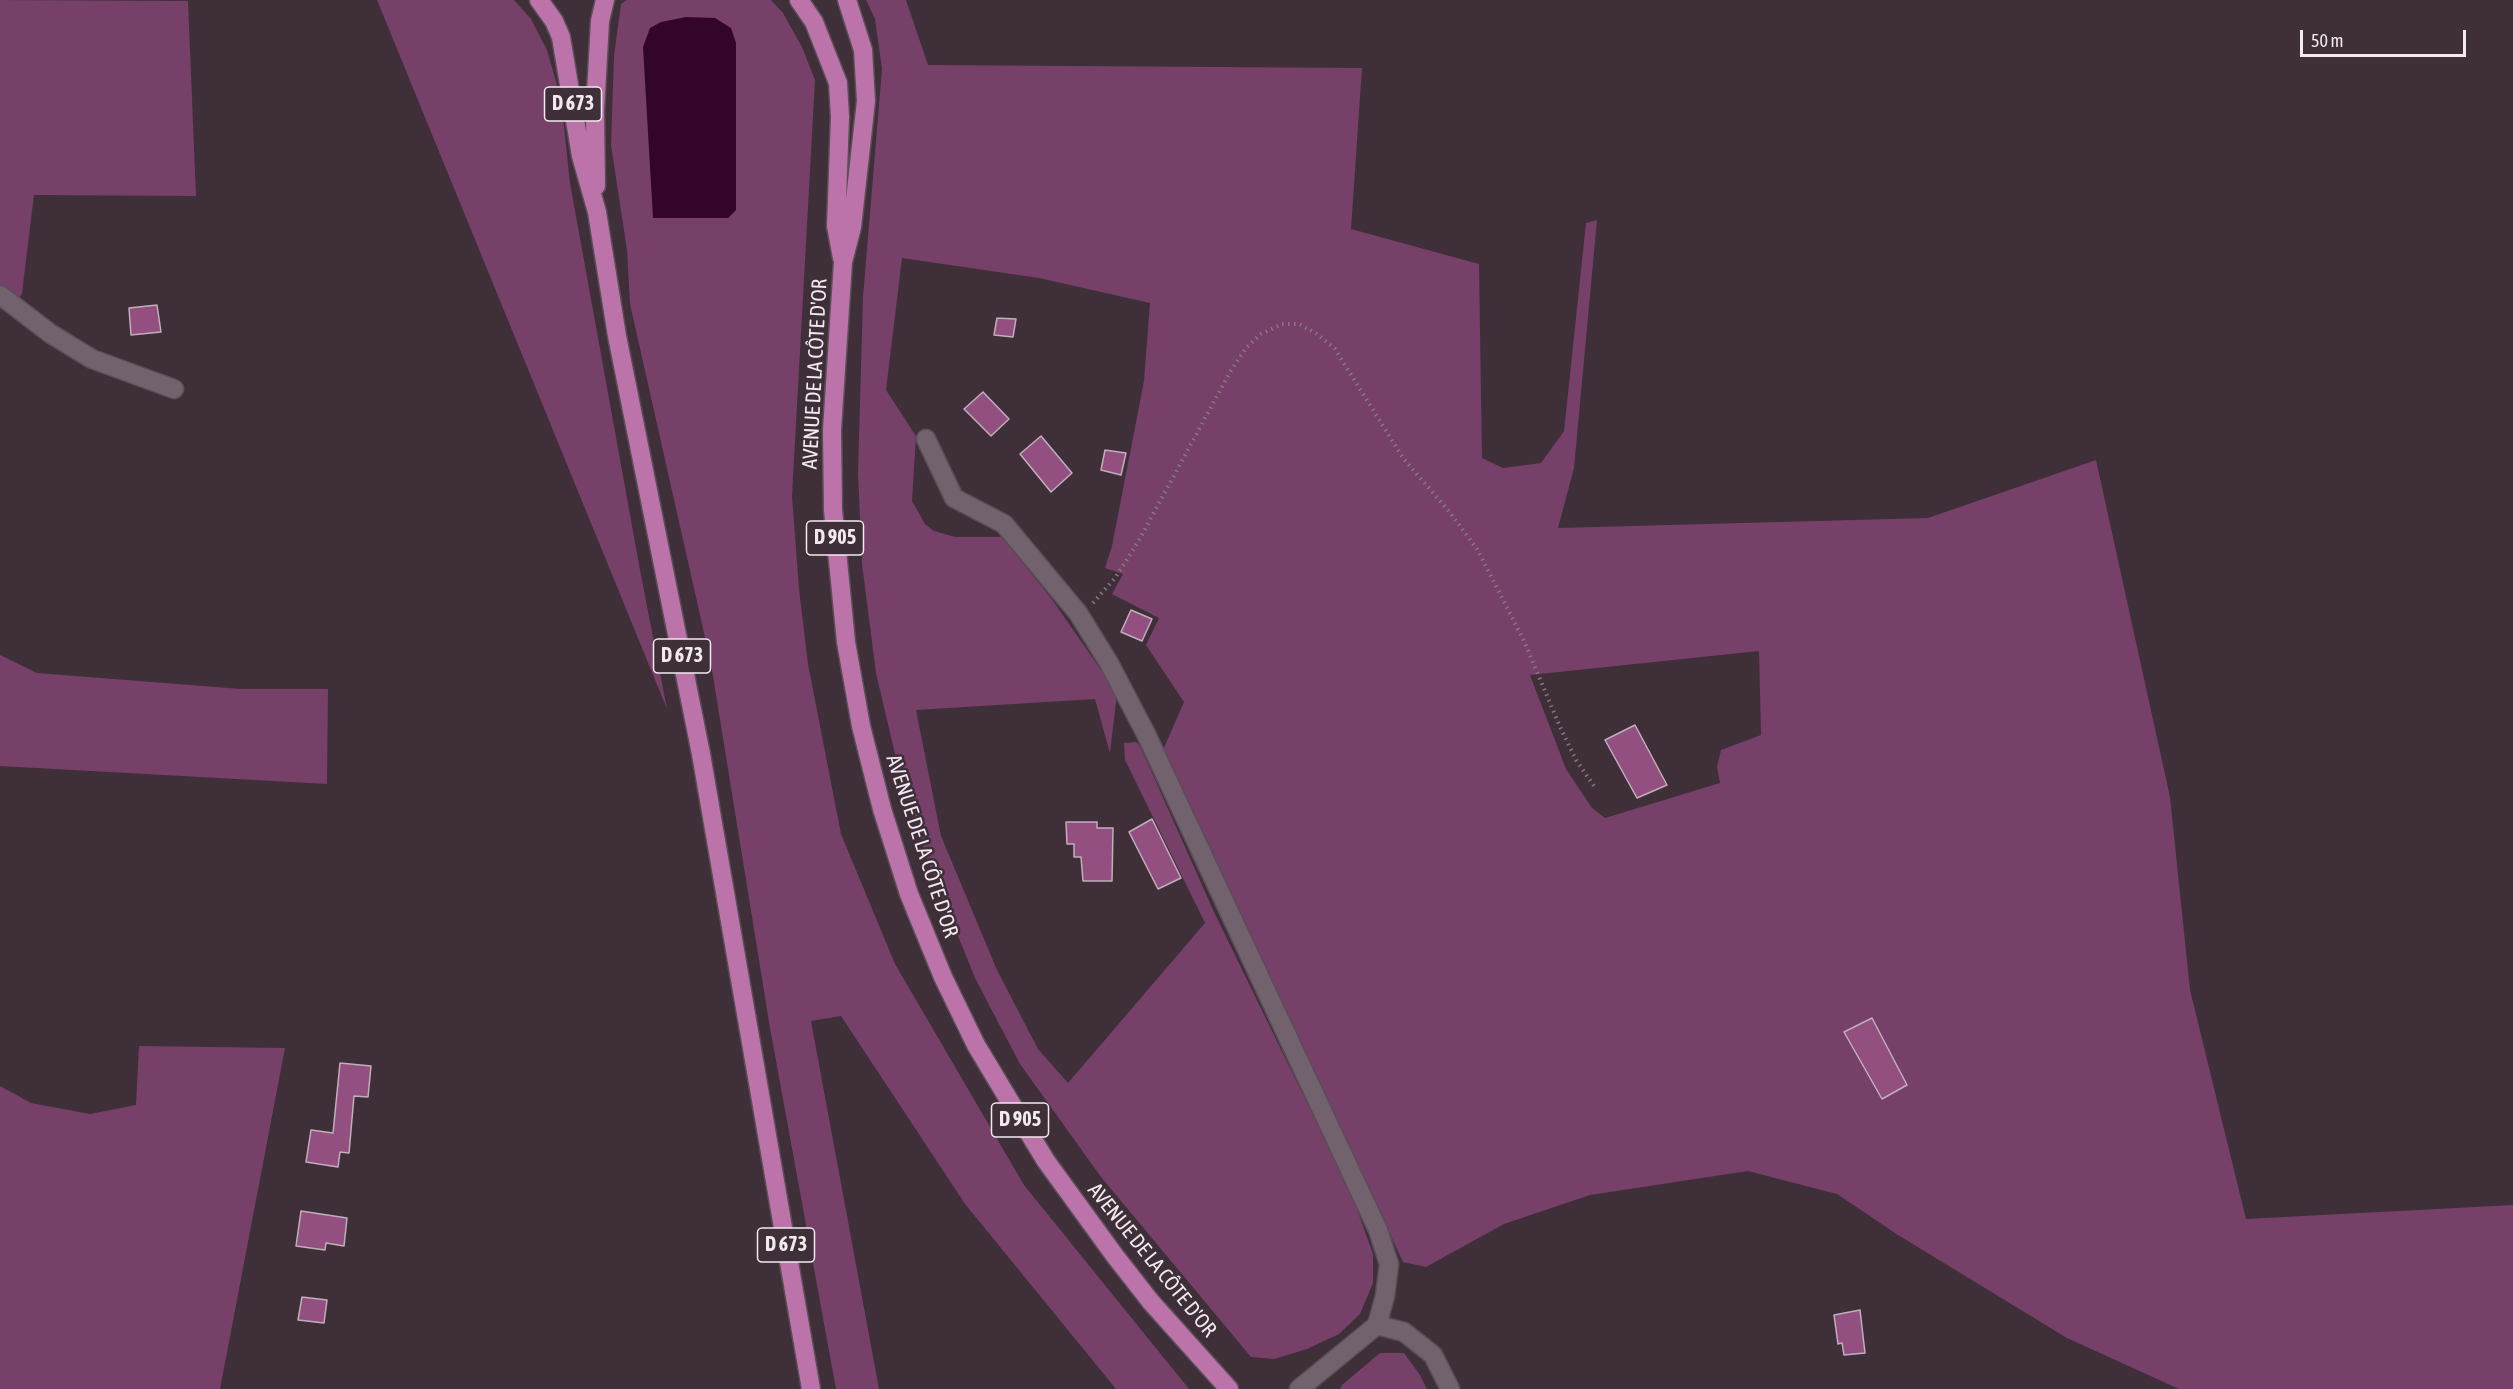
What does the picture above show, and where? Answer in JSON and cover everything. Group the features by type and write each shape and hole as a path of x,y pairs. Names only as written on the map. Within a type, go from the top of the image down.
{"main road":[{"name":"D 673","path":"539,0 554,21 561,37 581,156 597,212 617,336 701,754 811,1389"},
{"name":"D 673","path":"597,212 595,111 600,21 605,0"},
{"name":"AVENUE DE LA CÔTE D'OR","path":"799,0 814,22 838,83 840,117 836,226 843,262"},
{"name":"AVENUE DE LA CÔTE D'OR","path":"847,0 863,50 866,101 852,227 843,262 832,430 833,510 846,642 861,726 882,809 909,894 943,977 976,1045 1046,1161 1151,1302 1229,1389"}],"street":[{"path":"0,295 51,333 92,359 174,389"},
{"path":"926,439 954,498 1004,524 1078,613 1109,663 1146,734 1378,1230 1389,1264 1385,1296 1377,1324 1299,1389"},
{"path":"1377,1324 1404,1332 1433,1355 1450,1389"}],"path":[{"path":"1078,613 1098,599 1115,578 1138,542 1230,372 1246,348 1261,334 1282,324 1299,324 1317,334 1335,349 1403,458 1448,510 1477,549 1515,622 1576,760 1596,789"}],"shaded area":[{"path":"0,0 188,1 196,196 34,195 22,293 18,302 0,290"},
{"path":"377,0 514,0 531,19 547,50 561,99 570,183 667,709"},
{"path":"627,0 771,0 783,13 802,47 815,80 792,496 799,589 808,664 841,834 895,964 1024,1185 1189,1389 1116,1389 965,1204 841,1016 811,1021 879,1389 836,1389 770,1028 711,664 630,304 627,250 611,145 614,56 621,4","holes":["736,43 736,210 728,218"]},
{"path":"866,0 906,0 928,65 1362,68 1351,229 1479,264 1482,458 1503,468 1541,463 1564,431 1586,223 1597,220 1574,468 1558,528 1928,518 2096,460 2170,797 2190,990 2246,1219 2513,1205 2513,1389 2179,1389 2067,1338 1898,1235 1837,1194 1748,1171 1590,1195 1504,1224 1426,1267 1403,1262 1163,750 1184,702 1146,645 1159,618 1112,594 1123,574 1105,568 1112,546 1144,381 1150,303 1039,278 902,258 886,390 916,436 912,501 925,524 934,531 955,537 1002,537 1051,598 1117,693 1110,753 1095,699 916,710 941,836 997,970 1038,1049 1068,1083 1205,923 1125,760 1124,743 1136,742 1140,746 1214,912 1352,1195 1373,1254 1373,1283 1360,1314 1339,1334 1307,1349 1274,1359 1251,1357 1101,1177 1020,1064 975,978 925,854 898,767 876,673 862,564 858,473 863,297 882,69 875,19","holes":["1759,651 1761,735 1721,750 1717,767 1720,783 1605,818 1592,808 1566,769 1530,675"]},
{"path":"686,17 715,18 731,28 736,43 736,210 728,218 653,218 643,47 650,28 661,22"},
{"path":"0,655 37,673 241,689 328,689 327,784 0,766"},
{"path":"139,1046 285,1048 220,1389 0,1389 0,1086 31,1103 90,1114 136,1105"},
{"path":"1380,1353 1404,1353 1427,1389 1340,1389"}],"building":[{"path":"157,305 161,332 131,335 129,308"},
{"path":"997,318 1016,319 1013,337 994,335"},
{"path":"983,392 1009,419 991,436 964,409"},
{"path":"1041,436 1072,473 1051,492 1020,454"},
{"path":"1105,450 1126,453 1121,475 1101,470"},
{"path":"1131,610 1152,619 1142,641 1121,632"},
{"path":"1635,725 1667,785 1637,798 1605,740"},
{"path":"1152,819 1181,878 1158,889 1129,832"},
{"path":"1066,822 1097,822 1097,828 1113,828 1112,881 1083,881 1081,857 1074,857 1074,844 1067,844"},
{"path":"1872,1018 1907,1085 1882,1099 1844,1032"},
{"path":"340,1063 371,1066 368,1097 354,1096 349,1153 340,1152 338,1167 306,1162 311,1130 333,1133"},
{"path":"301,1211 347,1218 344,1246 326,1243 325,1250 296,1246"},
{"path":"302,1297 327,1300 324,1323 298,1320"},
{"path":"1860,1310 1865,1353 1844,1355 1842,1343 1838,1344 1834,1315"}]}
